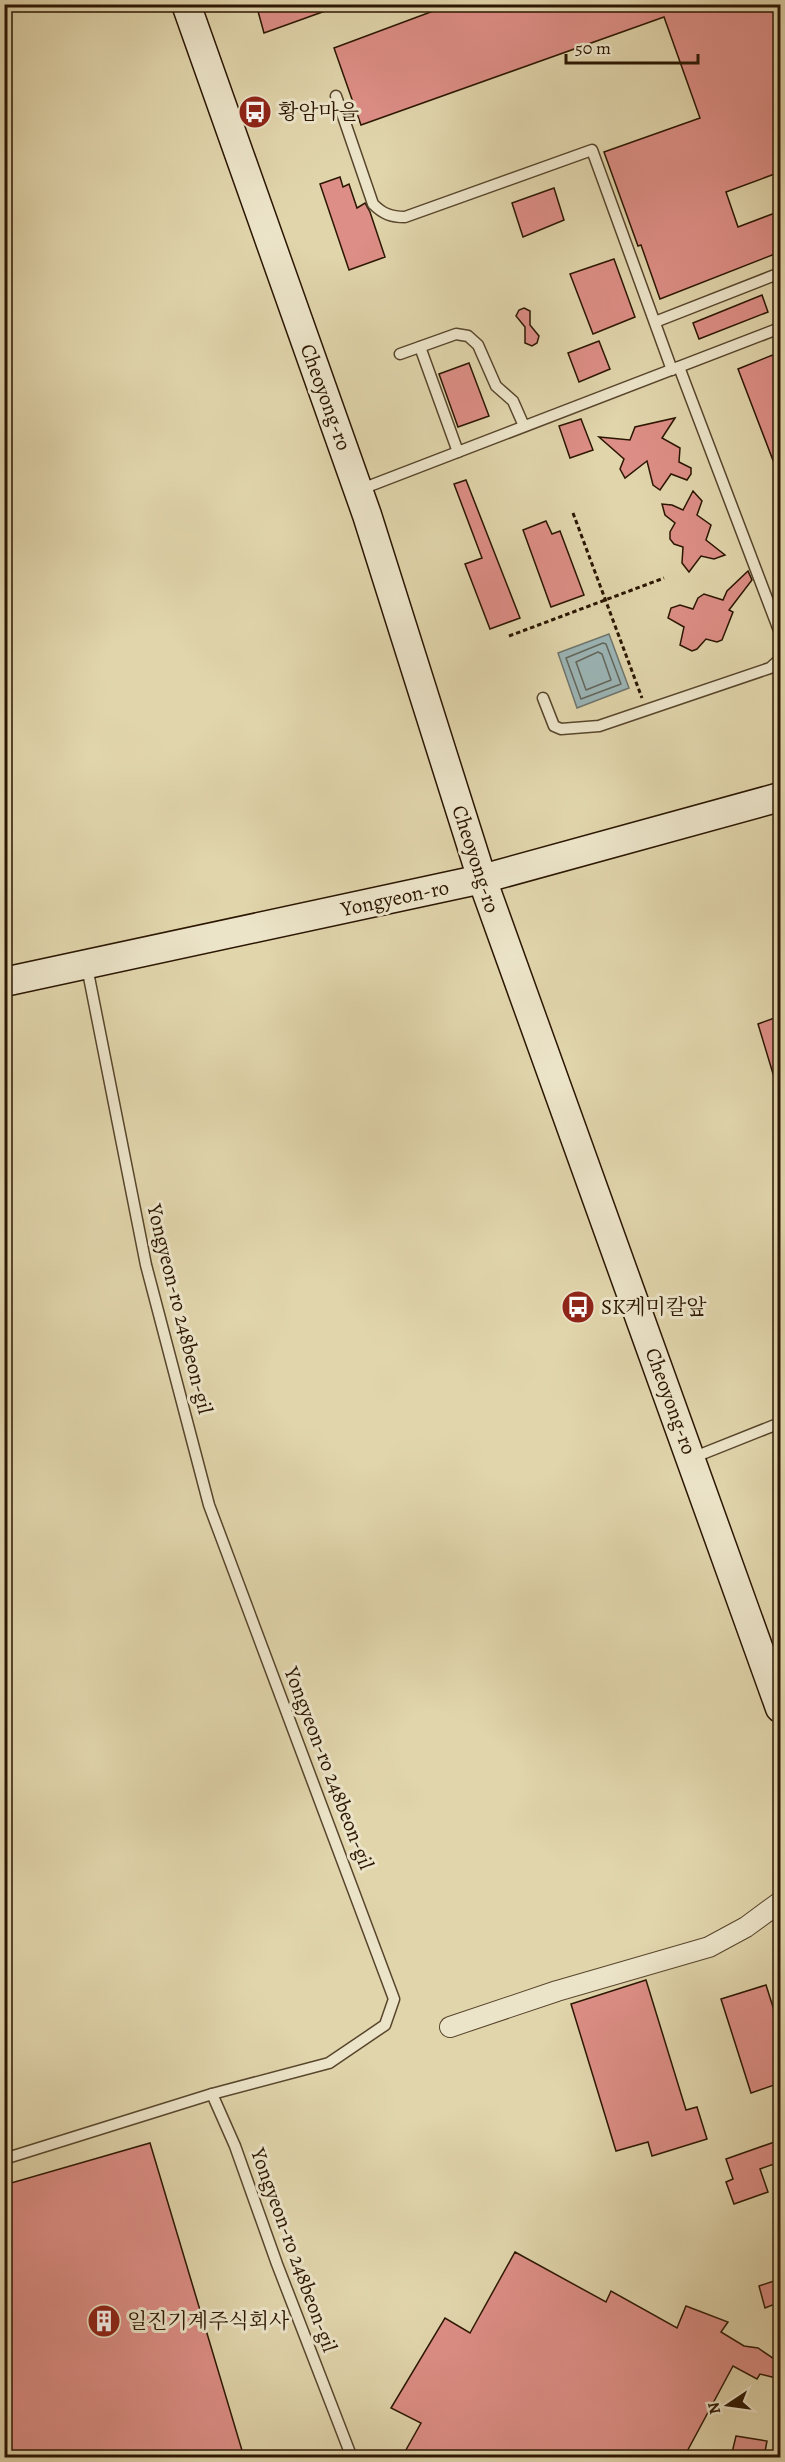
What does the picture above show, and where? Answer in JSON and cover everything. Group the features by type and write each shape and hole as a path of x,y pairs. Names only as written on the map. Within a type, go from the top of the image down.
{"street":[{"name":"Cheoyong-ro","path":"186,4 358,490 482,879 780,1708"},
{"name":"Yongyeon-ro","path":"4,982 482,879 780,797"},
{"path":"450,2027 557,1991 709,1947 746,1927 780,1902"}],"lane":[{"path":"336,96 373,204 384,214 395,217 405,217 592,150 655,322 780,633"},
{"path":"655,322 780,273"},
{"path":"358,490 780,328"},
{"path":"400,354 456,334 468,336 478,345 496,386 513,401 524,426"},
{"path":"420,347 458,452"},
{"path":"543,698 554,726 561,729 599,726 770,668 780,659"},
{"name":"Yongyeon-ro 248beon-gil","path":"87,963 146,1265 209,1505 394,1999 386,2025 329,2063 212,2094 235,2146 277,2264 351,2457"},
{"path":"692,1458 780,1423"},
{"path":"4,2159 212,2094"}],"path":[{"path":"573,513 647,711"},
{"path":"509,636 664,578"}],"water":[{"path":"609,634 629,688 577,708 558,653"}],"building":[{"path":"256,4 338,4 339,6 264,33"},
{"path":"434,4 780,4 780,172 726,192 738,227 775,213 780,230 780,252 660,299 604,152 700,118 664,17 361,125 334,48 436,10"},
{"path":"340,177 343,187 349,184 357,208 365,203 385,257 349,270 320,184"},
{"path":"554,188 564,220 523,237 512,203"},
{"path":"614,259 635,317 593,334 570,274"},
{"path":"762,295 768,312 699,339 693,323"},
{"path":"524,308 530,311 530,325 539,336 537,343 532,346 525,343 525,327 516,316 519,310"},
{"path":"599,341 610,369 579,382 568,353"},
{"path":"780,352 780,476 779,476 738,369"},
{"path":"469,363 489,416 458,427 439,374"},
{"path":"675,418 662,438 680,448 679,462 691,468 691,474 687,480 671,474 660,490 653,485 647,461 625,478 620,469 624,459 599,437 630,440 635,427"},
{"path":"581,419 593,450 570,458 559,426"},
{"path":"466,480 520,618 490,629 465,564 482,558 454,484"},
{"path":"693,491 702,501 697,515 711,525 706,540 725,555 714,559 701,556 689,572 682,563 683,547 674,544 670,539 670,532 675,523 665,515 662,504 683,510"},
{"path":"546,521 552,534 560,531 584,595 551,607 523,530"},
{"path":"748,571 752,580 729,610 733,612 722,640 717,642 706,639 692,651 680,645 684,627 668,618 671,608 680,605 693,609 698,598 704,594 723,600 727,591"},
{"path":"780,1016 780,1086 777,1087 758,1024"},
{"path":"646,1980 686,2110 697,2107 707,2139 652,2156 648,2142 616,2151 571,2004"},
{"path":"766,1985 780,2029 780,2083 751,2093 721,1999"},
{"path":"780,2140 780,2162 760,2169 768,2192 734,2204 726,2182 733,2179 726,2159"},
{"name":"일진기계주식회사","path":"150,2143 244,2457 4,2457 4,2185"},
{"path":"515,2252 606,2302 611,2291 677,2328 686,2306 728,2322 721,2332 744,2346 758,2348 780,2363 780,2379 760,2374 757,2379 733,2366 684,2457 402,2457 421,2423 391,2408 445,2318 470,2333"},
{"path":"780,2279 780,2302 765,2308 759,2286"},
{"path":"736,2436 767,2441 764,2457 731,2457"}],"place":[{"name":"황암마을","path":"255,112"},
{"name":"SK케미칼앞","path":"578,1307"},
{"name":"일진기계주식회사","path":"104,2321"}]}
